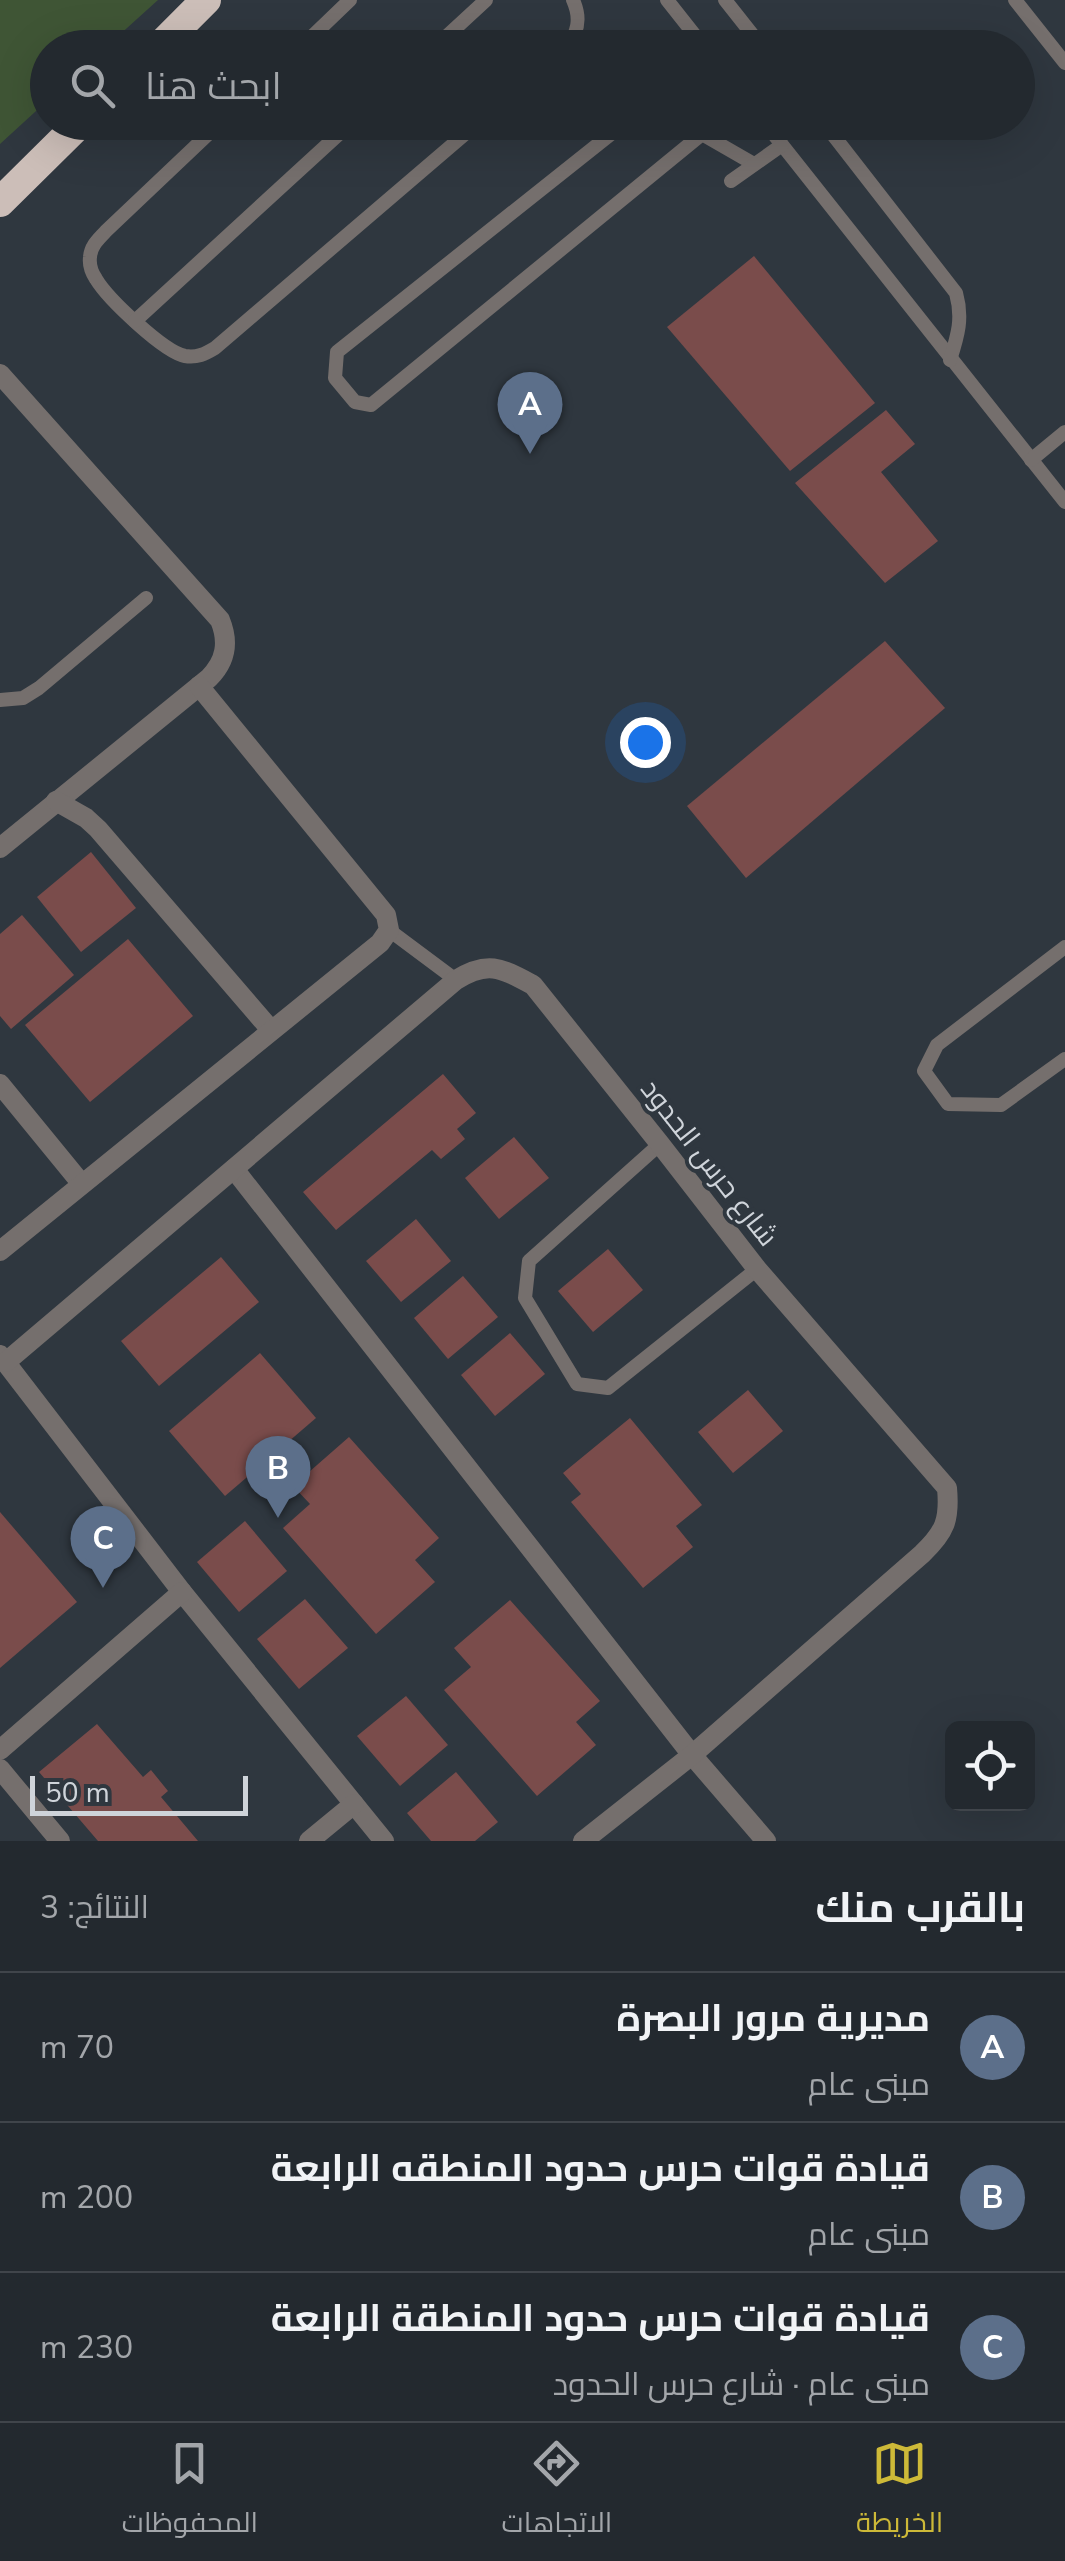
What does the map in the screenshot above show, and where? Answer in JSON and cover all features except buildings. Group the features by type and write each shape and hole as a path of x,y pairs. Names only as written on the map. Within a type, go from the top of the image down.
{"highway":[{"path":"176,30 206,0"},
{"path":"0,202 64,140"}],"street":[{"path":"0,374 220,620 226,640 216,670 0,848"},
{"path":"0,1251 380,943 389,930 386,915 198,686"},
{"path":"56,801 98,829 272,1030"},
{"name":"شارع حرس الحدود","path":"3,1358 456,980 476,968 504,970 532,985 757,1270 948,1488 949,1510 941,1536 692,1756 583,1841"},
{"path":"0,1084 82,1183"},
{"path":"234,1169 692,1756 766,1841"},
{"path":"3,1358 182,1592 384,1841"},
{"path":"0,1750 182,1592"},
{"path":"0,1769 60,1841"},
{"path":"309,1841 354,1804"}],"lane":[{"path":"319,30 350,0"},
{"path":"454,30 486,0"},
{"path":"573,0 578,12 577,30"},
{"path":"667,0 690,30"},
{"path":"725,0 749,30"},
{"path":"1015,0 1065,63"},
{"path":"201,140 106,230 90,254 97,282 167,349 182,356 203,355 215,348 457,140"},
{"path":"135,320 332,140"},
{"path":"603,140 337,352 335,378 355,402 370,405 695,140"},
{"path":"712,140 754,164"},
{"path":"778,140 1065,502"},
{"path":"836,140 956,292 960,328 950,360"},
{"path":"731,181 782,145"},
{"path":"1031,460 1065,432"},
{"path":"0,700 23,698 38,688 146,598"},
{"path":"389,930 456,980"},
{"path":"1065,947 937,1045 924,1071 948,1104 1001,1105 1065,1059"},
{"path":"660,1144 529,1261 525,1298 577,1384 608,1388 757,1270"}],"green space":[{"path":"0,0 158,0 125,30 30,30 30,117 0,144"}],"place":[{"name":"مديرية مرور البصرة","path":"530,454"},
{"name":"قيادة قوات حرس حدود المنطقه الرابعة","path":"278,1518"},
{"name":"قيادة قوات حرس حدود المنطقة الرابعة","path":"103,1588"}]}
